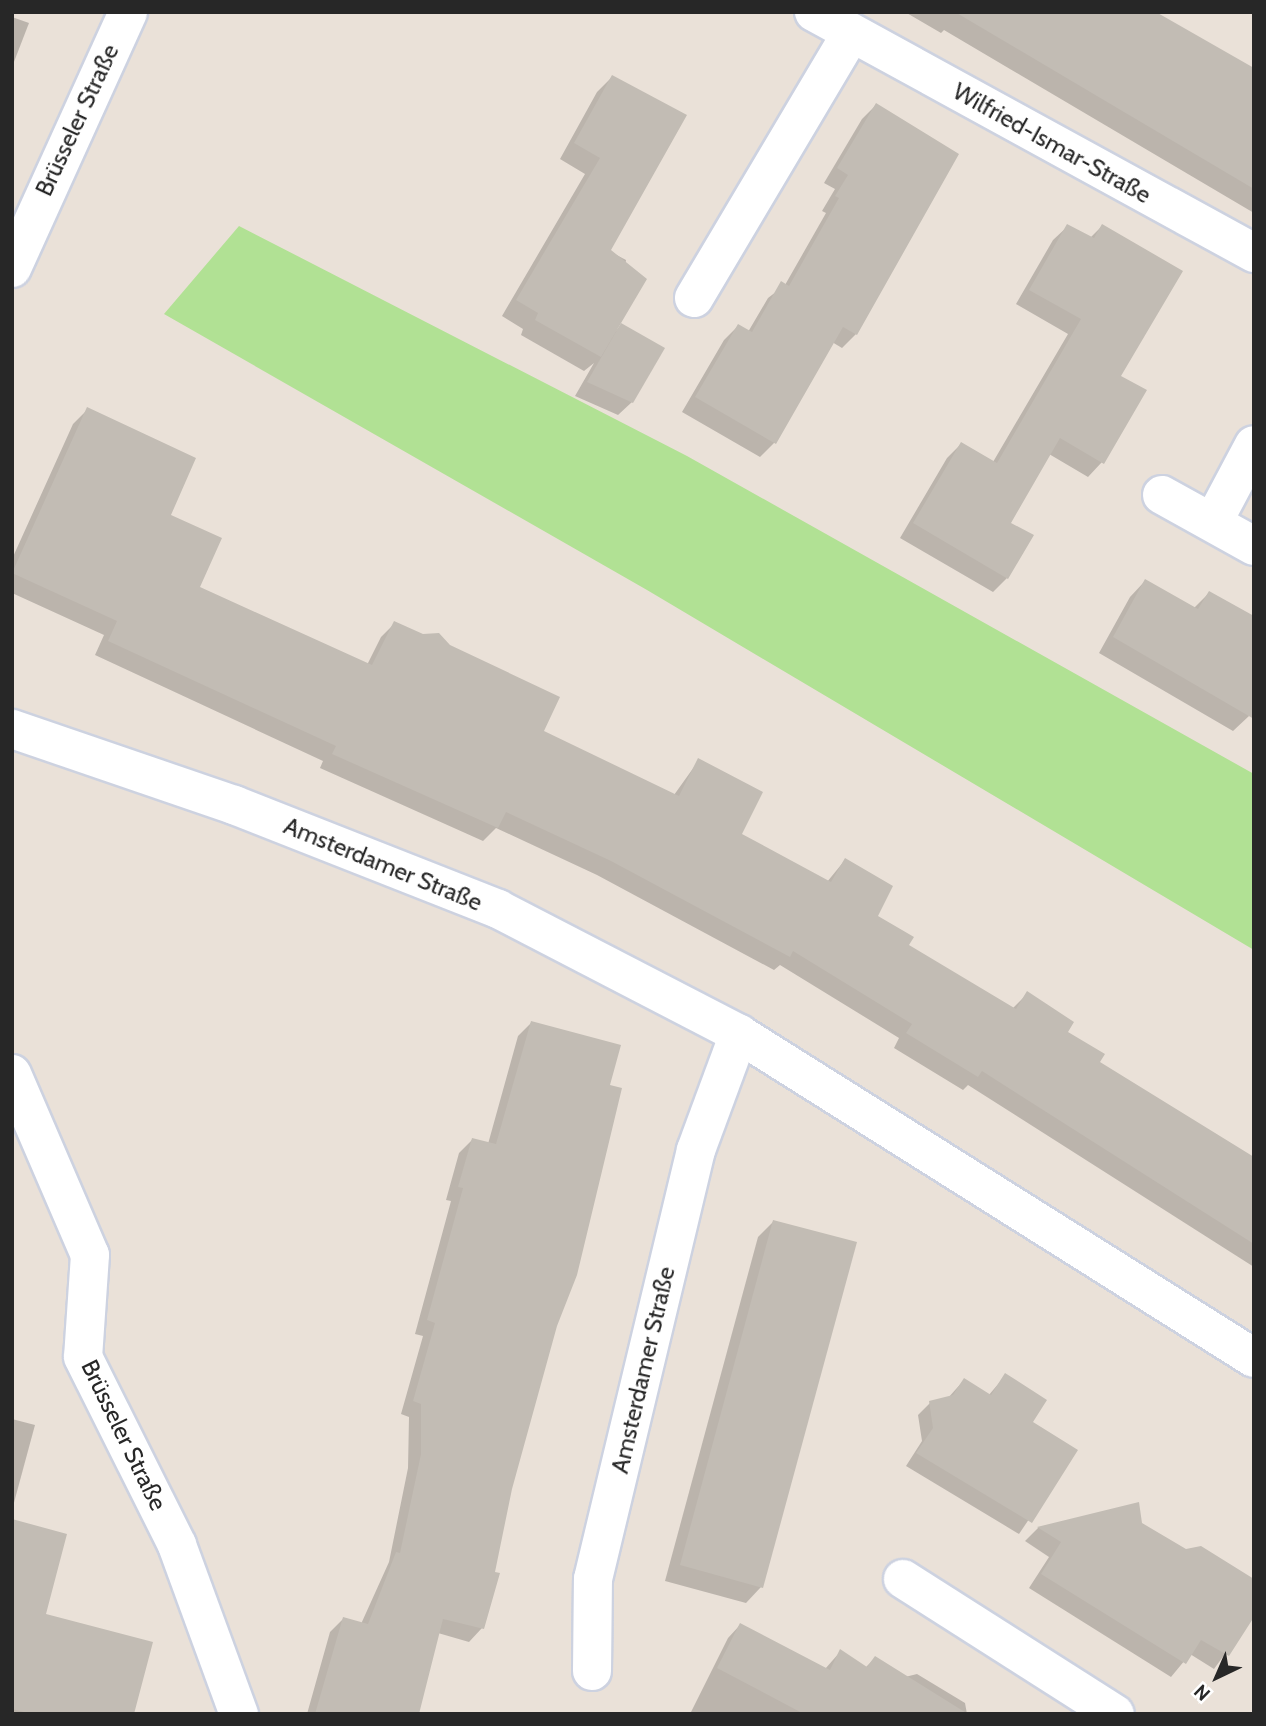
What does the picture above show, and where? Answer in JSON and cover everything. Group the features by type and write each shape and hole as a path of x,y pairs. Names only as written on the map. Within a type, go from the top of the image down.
{"street":[{"name":"Brüsseler Straße","path":"12,268 128,12"},
{"name":"Wilfried-Ismar-Straße","path":"694,299 826,18 1254,253"},
{"path":"1213,522 1254,445"},
{"path":"1162,495 1254,546"},
{"name":"Amsterdamer Straße","path":"12,729 234,805 498,909 739,1034 1254,1358"},
{"name":"Amsterdamer Straße","path":"592,1671 593,1579 696,1150 739,1034"},
{"name":"Brüsseler Straße","path":"12,1074 90,1255 83,1357 177,1545 239,1714"},
{"path":"903,1579 1115,1714"}],"green space":[{"path":"239,226 687,456 1254,774 1254,950 647,590 164,314"}],"building":[{"path":"955,12 1156,12 1254,68 1254,189"},
{"path":"612,75 687,115 611,250 647,279 601,357 535,320 538,313 516,300 600,158 574,143"},
{"path":"876,103 959,154 857,335 843,327 776,444 695,397 738,324 752,332 781,281 789,286 839,198 835,196 848,175 837,168"},
{"path":"1067,224 1094,238 1102,224 1183,271 1121,376 1147,390 1104,464 1060,438 1011,523 1034,535 1008,579 913,523 961,442 997,463 1081,319 1029,290"},
{"path":"621,323 665,348 633,403 587,382"},
{"path":"87,407 196,458 171,515 222,538 200,587 372,665 394,621 423,634 439,633 450,645 560,697 544,731 679,796 698,758 763,792 742,834 831,882 845,858 893,886 878,916 914,937 909,945 1016,1009 1027,991 1074,1022 1068,1032 1105,1054 1100,1062 1254,1157 1254,1244 982,1071 978,1077 906,1033 912,1024 793,951 790,957 611,861 506,812 498,828 332,754 336,746 108,641 117,621 12,573"},
{"path":"1145,579 1198,609 1209,591 1254,616 1254,719 1113,637"},
{"path":"531,1021 621,1045 610,1085 622,1088 577,1275 557,1326 512,1489 495,1572 500,1573 484,1629 443,1619 419,1714 315,1714 343,1617 368,1624 396,1552 400,1553 421,1454 421,1404 413,1401 435,1323 427,1320 463,1188 458,1187 472,1138 496,1144"},
{"path":"773,1220 857,1242 763,1588 680,1565"},
{"path":"1005,1373 1047,1400 1033,1422 1078,1450 1032,1523 916,1453 933,1428 929,1401 953,1395 964,1378 991,1395"},
{"path":"1139,1502 1142,1523 1186,1549 1201,1546 1254,1579 1254,1617 1229,1656 1201,1640 1186,1664 1041,1574 1061,1542 1037,1527"},
{"path":"12,1519 67,1534 46,1614 153,1642 134,1714 32,1714 12,1709"},
{"path":"740,1623 830,1670 840,1649 867,1667 875,1656 968,1714 804,1714 717,1668"}]}
